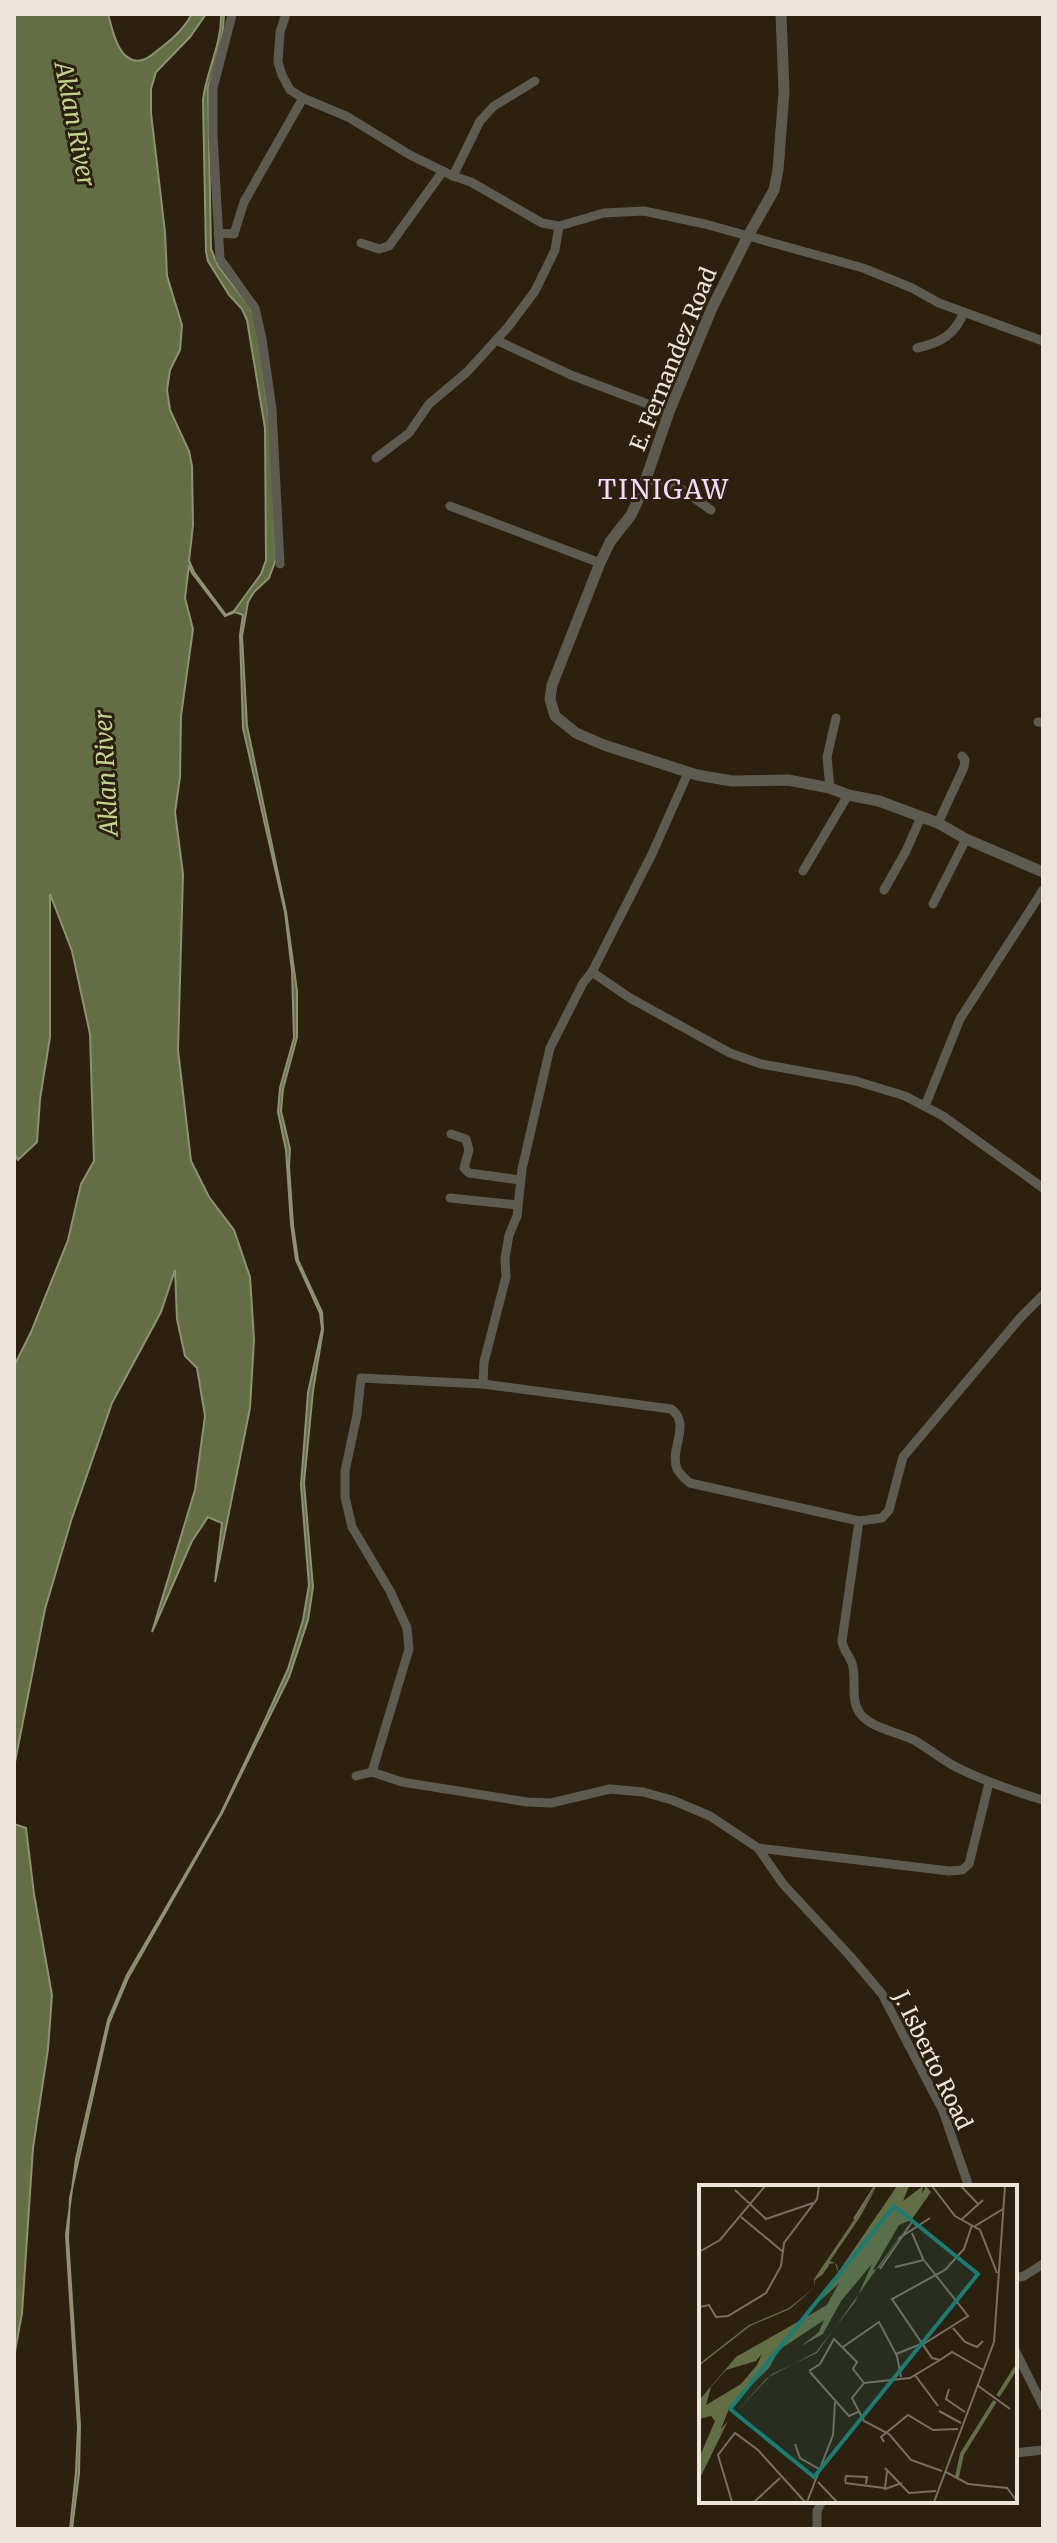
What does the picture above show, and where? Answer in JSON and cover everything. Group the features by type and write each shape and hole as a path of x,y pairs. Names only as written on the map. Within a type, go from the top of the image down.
{"street":[{"path":"286,14 280,32 278,62 290,90 348,117 410,155 471,182 542,223 559,226 604,213 644,211 863,268 964,312 1043,341"},
{"name":"E. Fernandez Road","path":"781,14 784,92 774,190 712,308 631,515 610,542 600,563 552,685 550,699 555,716 576,733 688,773 732,781 788,780 879,801 938,823 966,839 1043,872"},
{"path":"232,15 213,88 220,259 255,308 262,339 272,410 280,564"},
{"path":"361,243 379,249 389,246 448,174 480,121 494,106 535,81"},
{"path":"218,233 234,234 244,202 303,98"},
{"path":"376,458 409,433 429,404 467,372 535,291 555,250 559,226"},
{"path":"917,348 943,341 964,312"},
{"path":"496,340 571,375 669,412"},
{"path":"646,479 681,489 711,510"},
{"path":"450,506 600,563"},
{"path":"830,788 827,757 836,718"},
{"path":"938,823 964,767 962,756"},
{"path":"483,1384 484,1362 506,1277 509,1235 517,1216 520,1180 550,1048 652,854 688,773"},
{"path":"803,871 848,795"},
{"path":"884,890 921,817"},
{"path":"933,904 966,839"},
{"path":"925,1106 960,1019 1043,890"},
{"path":"592,972 630,998 730,1053 761,1064 856,1081 905,1096 943,1116 1043,1188"},
{"path":"451,1134 466,1139 469,1150 464,1168 469,1173 520,1180"},
{"path":"450,1198 517,1205"},
{"path":"372,1772 409,1649 407,1628 390,1591 352,1527 345,1497 345,1471 361,1378 483,1384 671,1409 679,1414 682,1423 675,1459 678,1471 690,1483 859,1521 882,1518 889,1510 903,1457 1043,1295"},
{"path":"859,1521 842,1641 851,1662 858,1711 866,1720 915,1741 952,1765 989,1783 1043,1800"},
{"path":"356,1776 372,1772 402,1782 527,1802 551,1803 610,1789 643,1792 710,1816 758,1848 949,1871 962,1870 969,1864 989,1783"},
{"name":"J. Isberto Road","path":"758,1848 783,1884 882,1994 943,2111 968,2185"},
{"path":"1017,2277 1043,2264"},
{"path":"1017,2354 1043,2406"},
{"path":"1017,2453 1043,2450"},
{"path":"817,2529 817,2511 821,2503"}],"water":[{"name":"Aklan River","path":"14,14 108,14 122,52 134,60 142,60 166,44 192,14 206,14 190,37 156,72 151,89 151,113 167,276 182,325 180,350 170,370 167,390 170,410 189,451 192,466 193,525 189,561 226,615 234,611 261,574 266,560 265,428 247,320 208,261 206,252 203,100 219,36 221,14 224,14 220,52 208,87 211,249 218,266 250,307 257,325 270,426 276,559 269,578 248,602 242,636 247,726 286,912 297,991 297,1037 283,1089 281,1111 290,1149 293,1225 298,1260 322,1312 323,1330 313,1391 304,1483 313,1587 308,1620 289,1677 222,1813 128,1978 109,2023 72,2188 108,2020 127,1975 221,1813 288,1669 303,1620 309,1585 301,1485 308,1393 322,1329 320,1313 296,1260 286,1150 278,1112 280,1088 294,1038 292,971 285,912 243,728 240,635 243,615 235,612 225,616 189,565 185,598 193,629 181,716 180,777 175,812 183,874 178,1050 191,1161 209,1197 234,1230 250,1277 254,1339 250,1408 215,1582 222,1523 208,1517 192,1541 152,1632 195,1490 205,1416 197,1368 185,1356 177,1319 175,1270 161,1312 112,1403 71,1521 45,1609 14,1767 14,1366 68,1240 81,1184 94,1161 90,1034 72,951 50,894 50,1037 37,1142 18,1160 14,1153"},
{"path":"14,1824 26,1828 52,1995 48,2049 33,2148 22,2313 14,2357"},
{"path":"69,2209 68,2238 80,2425 79,2474 72,2529 78,2427 66,2235"}],"district":[{"name":"TINIGAW","path":"664,489"}]}
